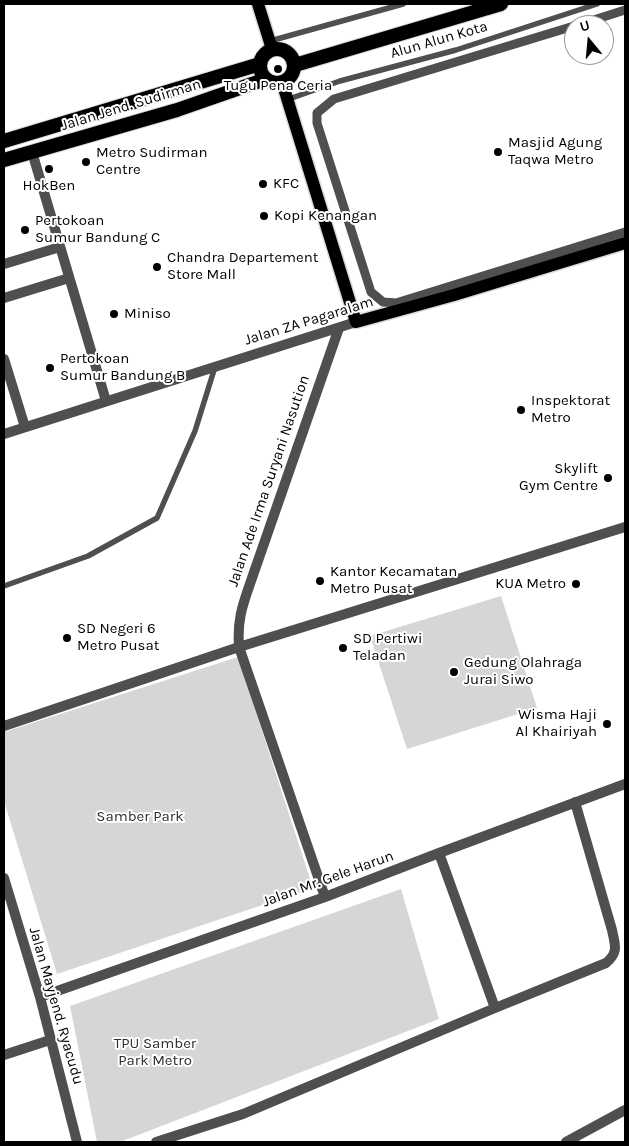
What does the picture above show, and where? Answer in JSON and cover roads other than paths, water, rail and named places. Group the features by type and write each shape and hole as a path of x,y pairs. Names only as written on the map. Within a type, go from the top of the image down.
{"highway":[{"path":"295,65 502,4"},
{"path":"271,45 287,52 292,57 295,65 292,75 277,83 266,79 261,72 260,64 262,57 271,45"},
{"name":"Jalan Jend. Sudirman","path":"4,141 260,64"},
{"name":"Jalan Jend. Sudirman","path":"4,160 177,110 266,79"}],"main road":[{"path":"258,4 271,45"},
{"path":"282,82 356,322"},
{"name":"Jalan ZA Pagaralam","path":"356,322 454,295 625,242"}],"street":[{"path":"610,15 625,10"},
{"path":"564,30 334,99 317,114 317,123 371,292 383,302 396,303 625,232"},
{"path":"32,152 106,401"},
{"path":"4,264 60,247"},
{"path":"4,298 69,278"},
{"name":"Jalan ZA Pagaralam","path":"4,434 356,322"},
{"name":"Jalan Ade Irma Suryani Nasution","path":"325,897 239,647 238,624 241,610 339,328"},
{"path":"4,359 25,427"},
{"path":"4,726 239,647 625,527"},
{"name":"Jalan Mr. Gele Harun","path":"40,997 325,897 625,784"},
{"path":"156,1142 243,1114 606,963 613,957 616,948 575,802"},
{"path":"439,853 495,1008"},
{"name":"Jalan Mayjend. Ryacudu","path":"4,878 40,997 77,1142"},
{"path":"4,1055 50,1040"},
{"path":"566,1142 625,1110"}],"lane":[{"path":"271,45 403,4"},
{"name":"Alun Alun Kota","path":"288,99 340,81 456,50 597,4"},
{"path":"4,586 88,556 157,518 195,431 216,367"}],"place":[{"name":"Tugu Pena Ceria","path":"278,69"},
{"name":"Masjid Agung Taqwa Metro","path":"498,152"},
{"name":"Metro Sudirman Centre","path":"86,162"},
{"name":"HokBen","path":"49,169"},
{"name":"KFC","path":"263,184"},
{"name":"Kopi Kenangan","path":"264,216"},
{"name":"Pertokoan Sumur Bandung C","path":"25,230"},
{"name":"Chandra Departement Store Mall","path":"157,267"},
{"name":"Miniso","path":"114,314"},
{"name":"Pertokoan Sumur Bandung B","path":"50,368"},
{"name":"Inspektorat Metro","path":"521,410"},
{"name":"Skylift Gym Centre","path":"608,478"},
{"name":"Kantor Kecamatan Metro Pusat","path":"320,581"},
{"name":"KUA Metro","path":"576,584"},
{"name":"SD Negeri 6 Metro Pusat","path":"67,638"},
{"name":"SD Pertiwi Teladan","path":"343,648"},
{"name":"Gedung Olahraga Jurai Siwo","path":"454,672"},
{"name":"Wisma Haji Al Khairiyah","path":"607,724"}],"park label":[{"name":"Samber Park","path":"140,817"},
{"name":"TPU Samber Park Metro","path":"155,1052"}]}
